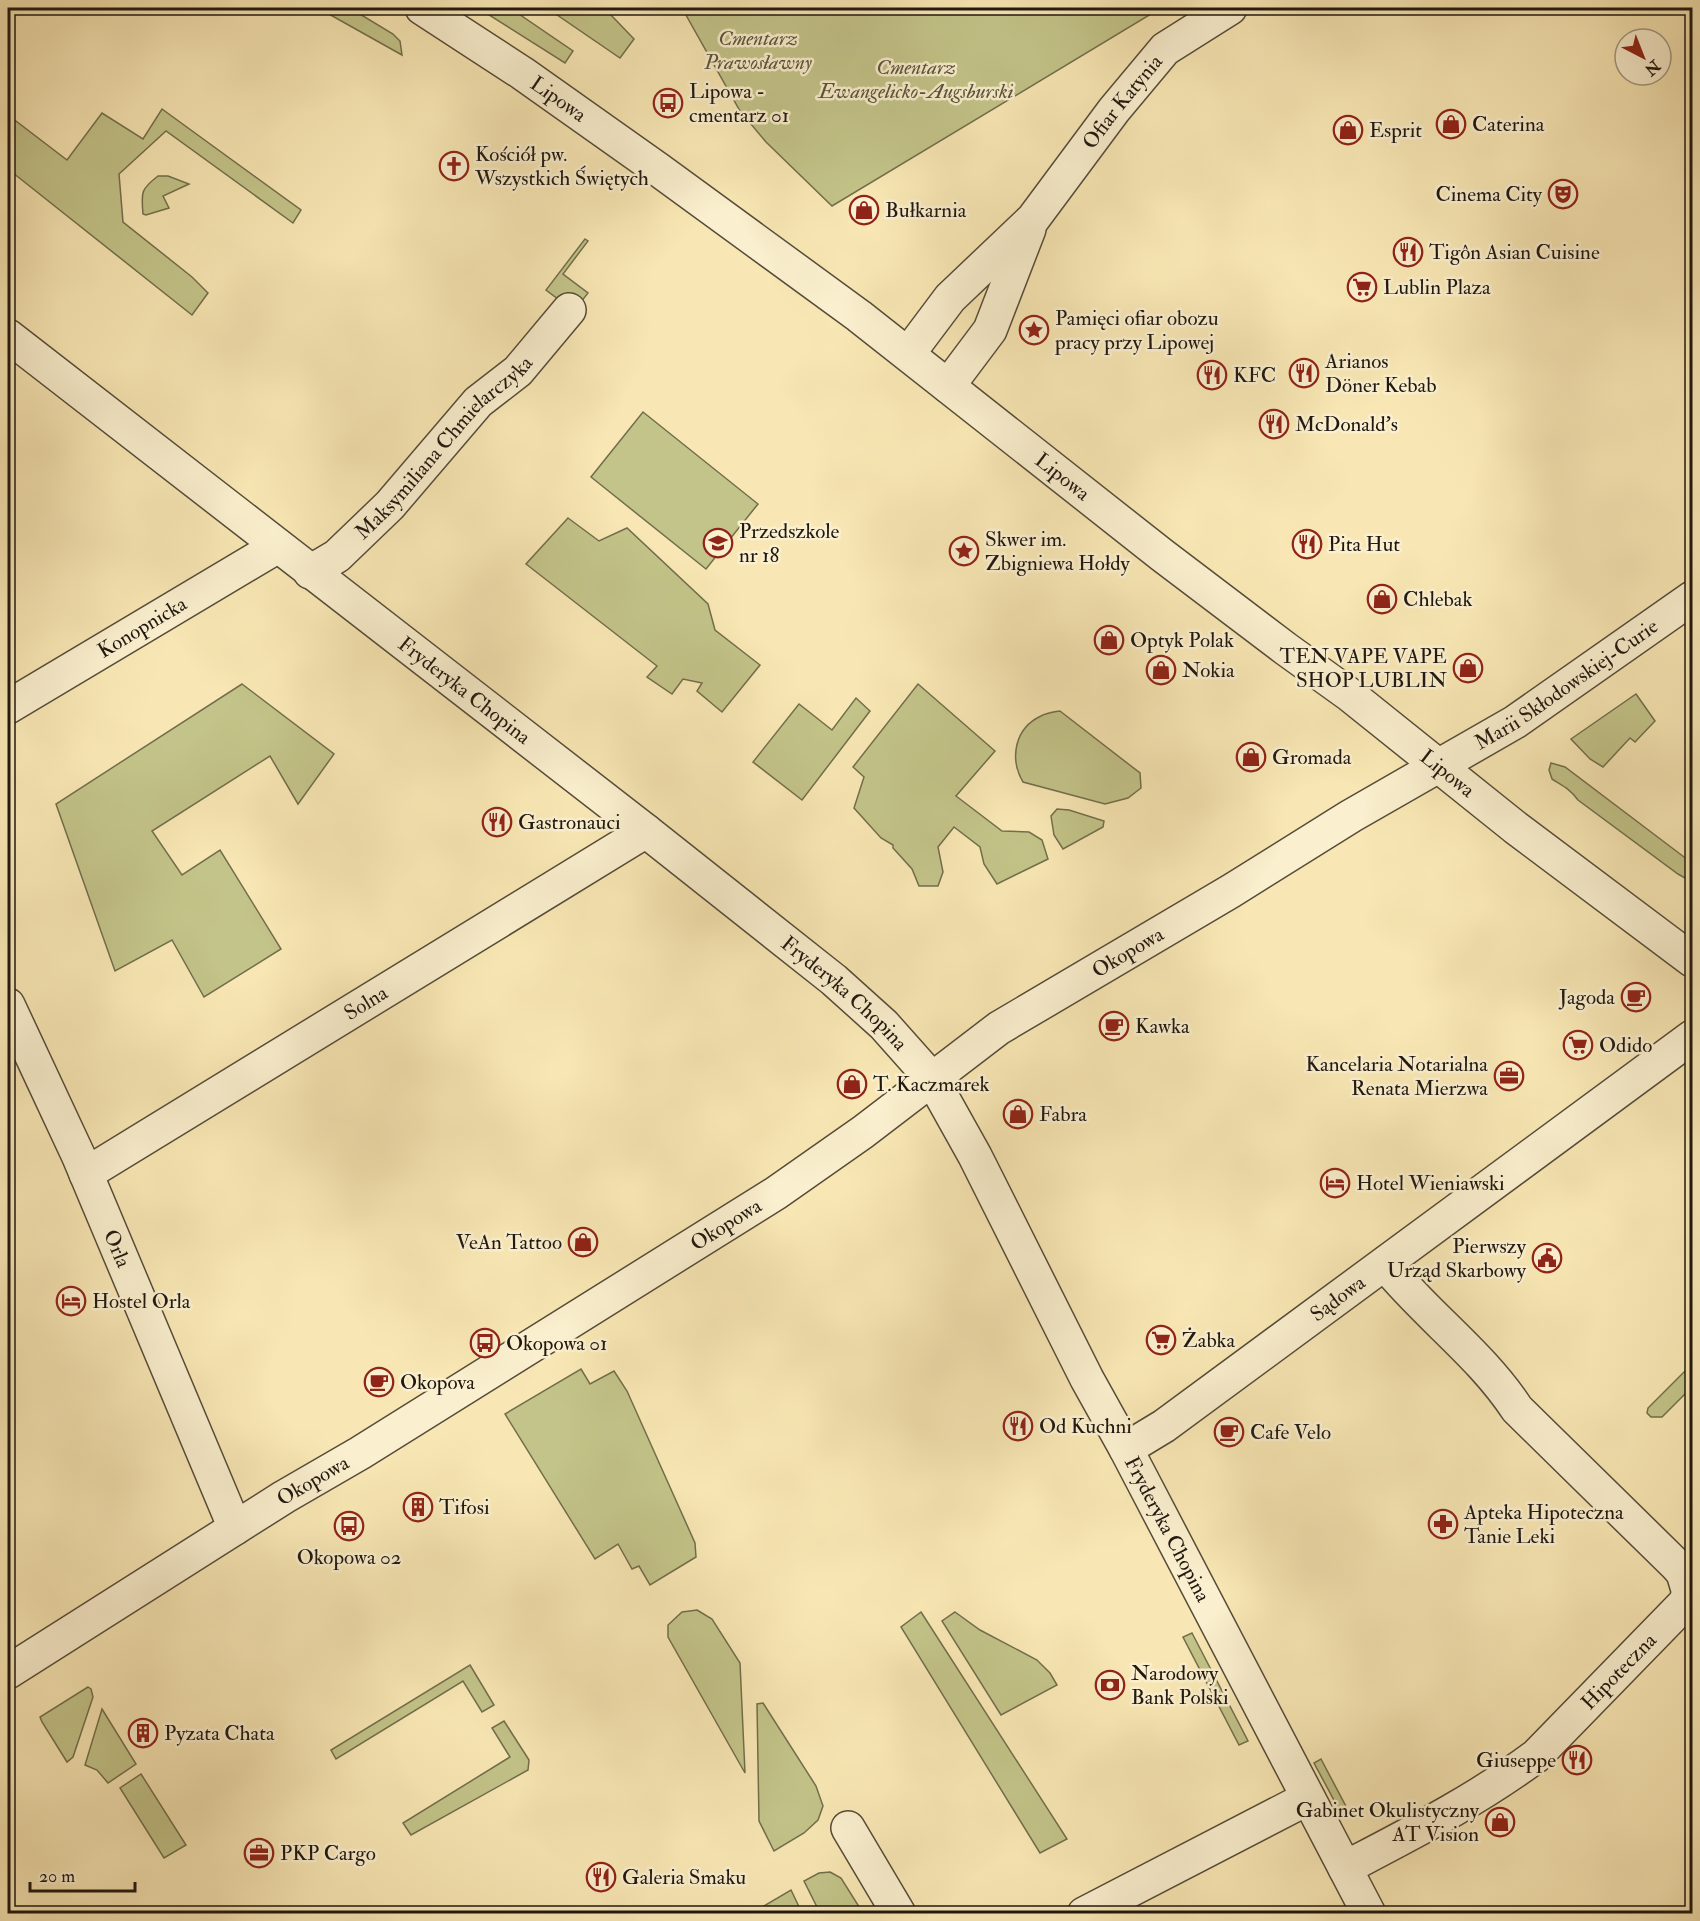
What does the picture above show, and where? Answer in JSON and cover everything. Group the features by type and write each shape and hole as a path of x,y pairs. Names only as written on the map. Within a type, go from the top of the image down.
{"street":[{"name":"Lipowa","path":"422,8 522,73 659,170 908,354 1162,555 1286,649 1350,694 1438,767 1692,960"},
{"name":"Ofiar Katynia","path":"908,354 950,298 1034,219 1114,110 1165,49 1230,8"},
{"name":"Ofiar Katynia","path":"948,386 990,330 1034,219"},
{"name":"Maksymiliana Chmielarczyka","path":"310,572 337,556 390,505 478,402 518,372 569,310"},
{"name":"Fryderyka Chopina","path":"8,336 646,831 834,980 884,1025 932,1079 975,1156 1087,1379 1126,1449 1369,1914"},
{"name":"Konopnicka","path":"8,707 278,546"},
{"name":"Marii Skłodowskiej-Curie","path":"1438,767 1515,722 1692,598"},
{"name":"Okopowa","path":"8,1672 235,1528 369,1448 776,1193 863,1132 999,1028 1231,891 1351,816 1438,767"},
{"name":"Solna","path":"86,1174 646,831"},
{"name":"Orla","path":"8,1005 86,1174 235,1528"},
{"name":"Sądowa","path":"1126,1449 1164,1426 1692,1037"},
{"name":"Hipoteczna","path":"1345,1868 1460,1804 1511,1774 1536,1756 1685,1603 1689,1593 1683,1573 1676,1565 1517,1409 1501,1385 1403,1287 1385,1264"},
{"path":"1084,1914 1308,1798"},
{"path":"848,1828 899,1914"}],"green space":[{"path":"318,8 350,8 393,34 400,41 402,55"},
{"path":"478,8 510,8 573,51 565,63"},
{"path":"547,8 607,8 634,39 620,58"},
{"name":"Cmentarz Ewangelicko-Augsburski","path":"682,8 1161,8 832,206 766,142 740,111"},
{"path":"162,109 301,210 293,223 166,131 119,174 123,222 192,277 208,293 192,315 8,169 8,115 67,160 102,113 143,139"},
{"path":"158,176 168,176 189,184 163,196 169,208 143,214 143,192 148,184"},
{"path":"585,239 588,241 563,274 588,293 574,311 546,290"},
{"path":"643,412 758,504 706,569 591,477"},
{"path":"568,518 599,541 627,528 708,604 715,630 760,665 722,712 697,691 702,683 683,679 672,694 647,677 657,666 526,564"},
{"path":"242,684 334,754 298,804 270,756 152,831 182,875 220,850 281,949 204,997 172,940 115,971 56,804"},
{"path":"918,684 995,751 956,796 1002,831 1029,832 1042,840 1048,859 997,884 984,864 980,847 954,827 938,847 943,872 938,886 919,886 912,869 893,848 893,845 881,838 854,808 864,777 853,767"},
{"path":"1636,694 1655,721 1635,742 1630,738 1603,767 1590,759 1571,739"},
{"path":"856,698 870,711 802,800 753,762 799,704 832,730"},
{"path":"1060,711 1140,773 1141,788 1128,798 1105,804 1023,782 1016,763 1020,736 1032,721 1045,714"},
{"path":"1551,763 1565,767 1692,863 1692,882 1678,874 1552,779 1549,770"},
{"path":"1057,809 1069,810 1104,821 1103,827 1063,849 1054,835 1051,816"},
{"path":"1692,1364 1692,1387 1662,1417 1651,1417 1647,1413 1648,1408"},
{"path":"581,1369 590,1384 614,1371 627,1391 695,1543 696,1557 650,1585 639,1566 632,1569 618,1544 595,1559 505,1414"},
{"path":"697,1610 712,1619 740,1663 745,1773 668,1637 668,1625 682,1612"},
{"path":"921,1612 1067,1839 1040,1853 901,1627"},
{"path":"955,1612 980,1630 1037,1660 1050,1673 1057,1685 1001,1715 942,1621"},
{"path":"1192,1633 1248,1741 1239,1745 1183,1637"},
{"path":"470,1665 494,1705 482,1712 463,1681 336,1759 331,1750"},
{"path":"88,1687 93,1697 73,1757 67,1762 40,1717"},
{"path":"763,1703 816,1786 823,1806 818,1820 804,1833 774,1851 759,1821 757,1704"},
{"path":"102,1709 136,1764 108,1783 97,1770 85,1765"},
{"path":"504,1721 529,1760 528,1770 411,1835 403,1823 510,1757 492,1728"},
{"path":"1321,1759 1350,1814 1343,1817 1314,1763"},
{"path":"141,1774 186,1845 164,1858 120,1788"},
{"path":"830,1872 841,1878 863,1913 820,1913 804,1881 819,1873"},
{"path":"791,1890 802,1913 752,1913"}],"place":[{"name":"Lipowa - cmentarz 01","path":"668,103"},
{"name":"Caterina","path":"1451,124"},
{"name":"Esprit","path":"1348,130"},
{"name":"Kościół pw. Wszystkich Świętych","path":"454,166"},
{"name":"Cinema City","path":"1563,194"},
{"name":"Bułkarnia","path":"864,210"},
{"name":"Tigôn Asian Cuisine","path":"1408,252"},
{"name":"Lublin Plaza","path":"1362,287"},
{"name":"Pamięci ofiar obozu pracy przy Lipowej","path":"1034,330"},
{"name":"Arianos Döner Kebab","path":"1304,373"},
{"name":"KFC","path":"1212,375"},
{"name":"McDonald's","path":"1274,424"},
{"name":"Przedszkole nr 18","path":"718,543"},
{"name":"Pita Hut","path":"1307,544"},
{"name":"Skwer im. Zbigniewa Hołdy","path":"964,551"},
{"name":"Chlebak","path":"1382,599"},
{"name":"Optyk Polak","path":"1109,640"},
{"name":"TEN VAPE VAPE SHOP LUBLIN","path":"1468,668"},
{"name":"Nokia","path":"1161,670"},
{"name":"Gromada","path":"1251,757"},
{"name":"Gastronauci","path":"497,822"},
{"name":"Jagoda","path":"1636,997"},
{"name":"Kawka","path":"1114,1026"},
{"name":"Odido","path":"1578,1045"},
{"name":"Kancelaria Notarialna Renata Mierzwa","path":"1509,1076"},
{"name":"T. Kaczmarek","path":"852,1084"},
{"name":"Fabra","path":"1018,1114"},
{"name":"Hotel Wieniawski","path":"1335,1183"},
{"name":"VeAn Tattoo","path":"583,1242"},
{"name":"Pierwszy Urząd Skarbowy","path":"1547,1258"},
{"name":"Hostel Orla","path":"71,1301"},
{"name":"Żabka","path":"1161,1340"},
{"name":"Okopowa 01","path":"485,1343"},
{"name":"Okopova","path":"379,1382"},
{"name":"Od Kuchni","path":"1018,1426"},
{"name":"Cafe Velo","path":"1229,1432"},
{"name":"Tifosi","path":"418,1507"},
{"name":"Apteka Hipoteczna Tanie Leki","path":"1443,1524"},
{"name":"Okopowa 02","path":"349,1526"},
{"name":"Narodowy Bank Polski","path":"1110,1685"},
{"name":"Pyzata Chata","path":"143,1733"},
{"name":"Giuseppe","path":"1577,1760"},
{"name":"Gabinet Okulistyczny AT Vision","path":"1500,1822"},
{"name":"PKP Cargo","path":"259,1853"},
{"name":"Galeria Smaku","path":"601,1877"}],"park label":[{"name":"Cmentarz Prawosławny","path":"758,50"}]}
